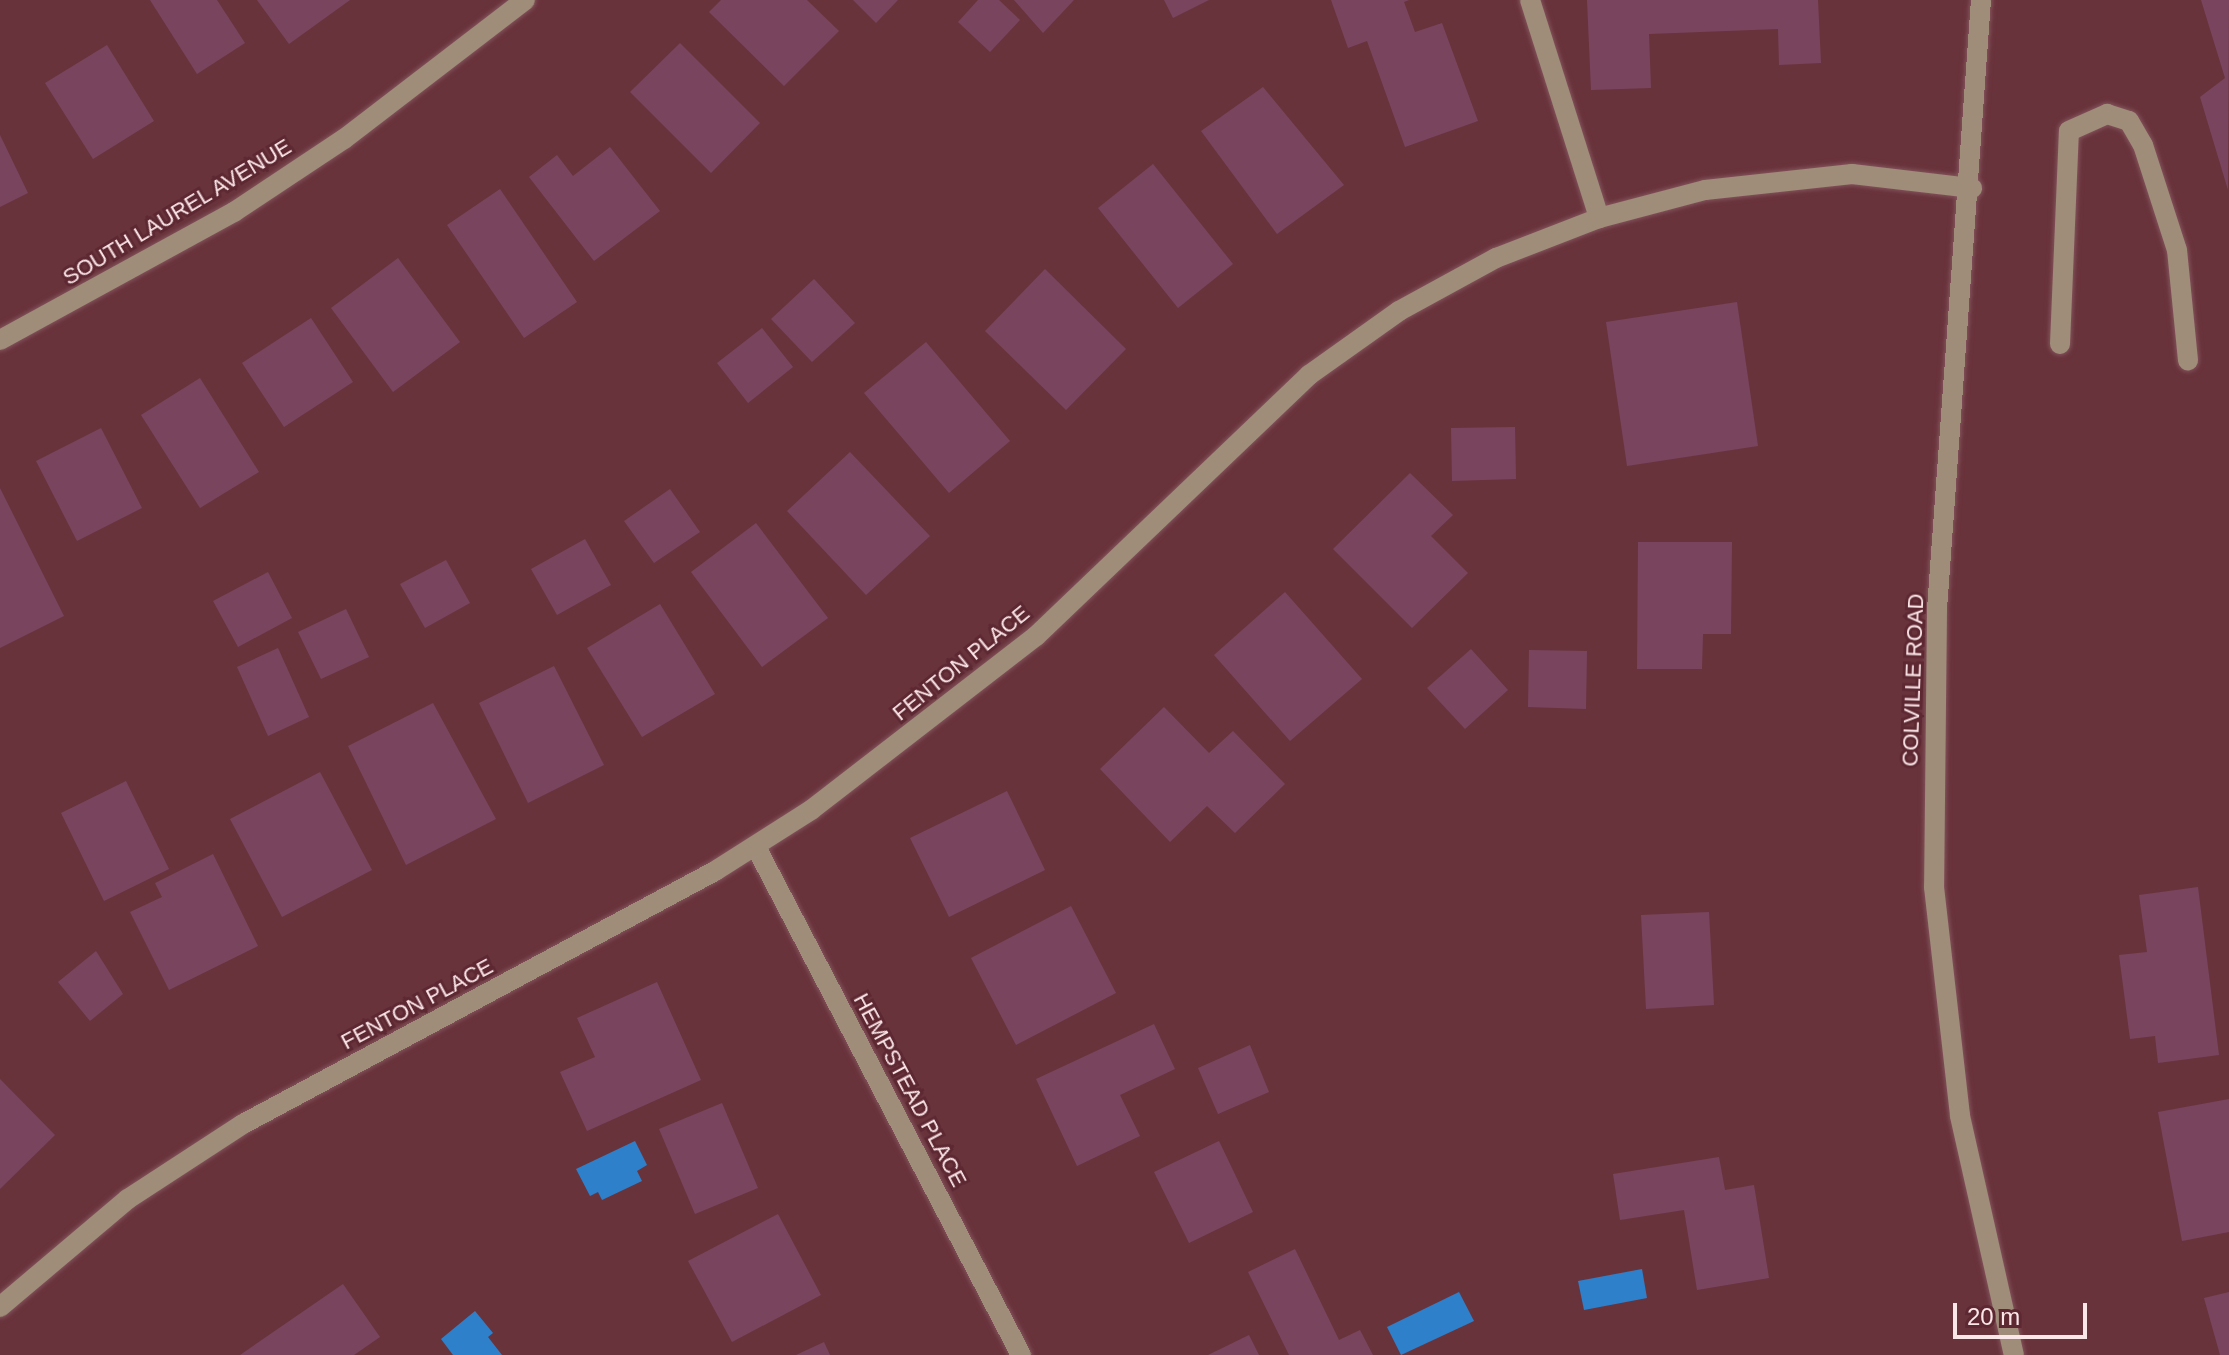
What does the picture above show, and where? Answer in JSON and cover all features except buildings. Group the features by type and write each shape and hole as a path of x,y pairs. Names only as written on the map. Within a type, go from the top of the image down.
{"street":[{"name":"SOUTH LAUREL AVENUE","path":"0,340 246,204 344,139 525,0"},
{"path":"1530,0 1599,218"},
{"name":"COLVILLE ROAD","path":"1981,0 1972,188 1937,623 1934,887 1948,1045 1972,1189 2014,1355"},
{"path":"2060,344 2069,131 2107,114 2129,121 2143,145 2177,250 2188,360"},
{"name":"FENTON PLACE","path":"0,1307 128,1199 243,1124 756,847 1036,636 1309,375 1471,272 1599,218 1705,190 1810,176 1972,188"},
{"name":"HEMPSTEAD PLACE","path":"756,847 1021,1355"}],"water":[{"path":"635,1141 647,1165 637,1171 642,1181 602,1200 598,1192 590,1196 576,1169"},
{"path":"1642,1269 1647,1298 1584,1310 1578,1281"},
{"path":"1459,1292 1474,1321 1401,1355 1387,1327"},
{"path":"475,1311 493,1333 488,1337 502,1355 453,1355 441,1339"}]}
